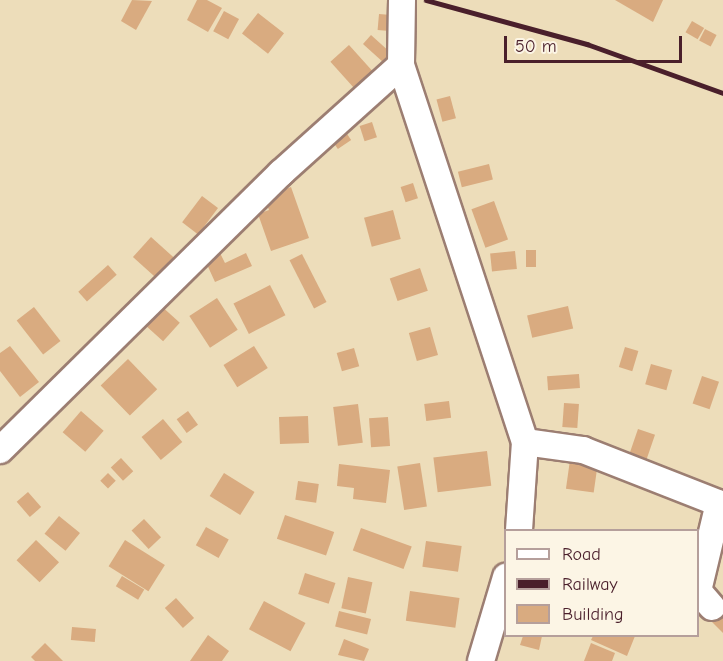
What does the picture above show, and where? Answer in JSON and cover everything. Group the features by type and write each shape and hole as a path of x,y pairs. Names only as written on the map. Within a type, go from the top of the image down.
{"street":[{"path":"402,0 401,65 525,442 519,529"},
{"path":"0,450 281,172 401,65"},
{"path":"525,442 583,450 721,504 699,587"},
{"path":"481,661 504,584"},
{"path":"699,592 712,607"}],"building":[{"path":"132,0 152,1 136,30 121,21"},
{"path":"197,0 207,0 222,8 208,32 187,20"},
{"path":"615,0 663,0 653,22"},
{"path":"224,11 239,19 228,39 213,31"},
{"path":"258,13 284,33 268,54 242,33"},
{"path":"379,14 391,15 390,31 378,30"},
{"path":"692,21 704,28 698,39 686,32"},
{"path":"705,29 717,35 711,46 699,41"},
{"path":"371,35 392,54 384,63 363,44"},
{"path":"349,45 377,76 359,93 330,62"},
{"path":"450,96 456,118 442,122 436,100"},
{"path":"372,122 377,137 365,141 360,126"},
{"path":"345,131 351,140 338,149 332,140"},
{"path":"489,164 493,180 462,187 458,172"},
{"path":"413,183 418,198 406,202 401,187"},
{"path":"291,187 309,238 271,251 258,214 269,210 264,197"},
{"path":"202,196 218,208 198,234 182,222"},
{"path":"494,201 508,240 485,248 471,209"},
{"path":"393,210 401,239 372,247 364,218"},
{"path":"151,237 174,258 156,278 133,257"},
{"path":"526,250 536,250 536,267 526,267"},
{"path":"219,251 225,263 246,253 252,266 215,282 204,258"},
{"path":"515,251 517,269 492,272 490,254"},
{"path":"302,254 327,302 314,308 290,260"},
{"path":"108,265 117,275 87,301 78,292"},
{"path":"420,268 428,291 398,301 390,278"},
{"path":"270,285 285,315 249,334 233,304"},
{"path":"217,298 238,330 210,348 189,316"},
{"path":"159,304 180,323 163,341 142,323"},
{"path":"568,306 573,328 532,338 527,315"},
{"path":"34,307 60,341 43,354 17,321"},
{"path":"430,327 438,355 417,361 409,333"},
{"path":"10,346 39,382 20,397 0,371 0,353"},
{"path":"254,346 268,368 237,387 223,365"},
{"path":"625,347 638,351 632,371 619,367"},
{"path":"354,348 359,366 342,371 337,353"},
{"path":"128,359 157,389 130,416 101,385"},
{"path":"651,364 672,370 666,390 645,384"},
{"path":"579,374 580,388 548,390 547,376"},
{"path":"702,376 719,382 710,409 693,403"},
{"path":"449,401 451,418 426,421 424,404"},
{"path":"564,403 579,404 577,428 562,427"},
{"path":"358,404 363,443 338,446 333,407"},
{"path":"81,411 104,431 85,452 63,432"},
{"path":"188,411 198,425 187,433 177,419"},
{"path":"308,416 309,443 280,444 279,417"},
{"path":"388,417 390,446 371,447 369,418"},
{"path":"163,419 182,442 161,460 142,437"},
{"path":"638,429 655,435 646,461 629,455"},
{"path":"487,451 491,486 438,492 433,458"},
{"path":"121,458 133,471 123,481 111,468"},
{"path":"570,460 598,464 594,493 566,489"},
{"path":"420,463 427,506 404,510 397,467"},
{"path":"339,464 390,470 386,503 353,499 354,488 337,486"},
{"path":"108,473 116,481 108,489 100,481"},
{"path":"224,473 255,492 240,515 210,496"},
{"path":"298,481 319,484 316,503 295,500"},
{"path":"28,492 41,507 30,517 17,502"},
{"path":"285,515 334,532 326,556 277,539"},
{"path":"59,516 80,533 66,551 45,534"},
{"path":"144,519 161,537 149,549 132,531"},
{"path":"206,527 229,540 219,558 196,545"},
{"path":"361,528 412,546 404,569 353,551"},
{"path":"36,540 59,562 40,582 17,560"},
{"path":"125,540 165,565 148,591 109,566"},
{"path":"426,541 462,546 458,572 422,567"},
{"path":"305,573 335,583 329,604 298,594"},
{"path":"122,576 144,589 138,600 116,586"},
{"path":"348,577 372,582 366,613 341,608"},
{"path":"410,591 460,598 455,628 406,621"},
{"path":"176,598 194,618 183,628 165,608"},
{"path":"264,601 305,623 290,651 249,629"},
{"path":"723,607 723,633 710,620"},
{"path":"339,611 371,619 367,635 335,627"},
{"path":"72,627 96,629 95,642 71,640"},
{"path":"208,635 229,651 222,661 190,661"},
{"path":"523,637 542,637 539,650 520,645"},
{"path":"592,637 635,637 627,656 591,640"},
{"path":"344,639 369,649 364,661 338,655"},
{"path":"45,643 63,661 35,661 31,657"},
{"path":"591,643 615,653 612,661 584,661"}],"railway":[{"path":"426,0 587,44 723,93"}]}
